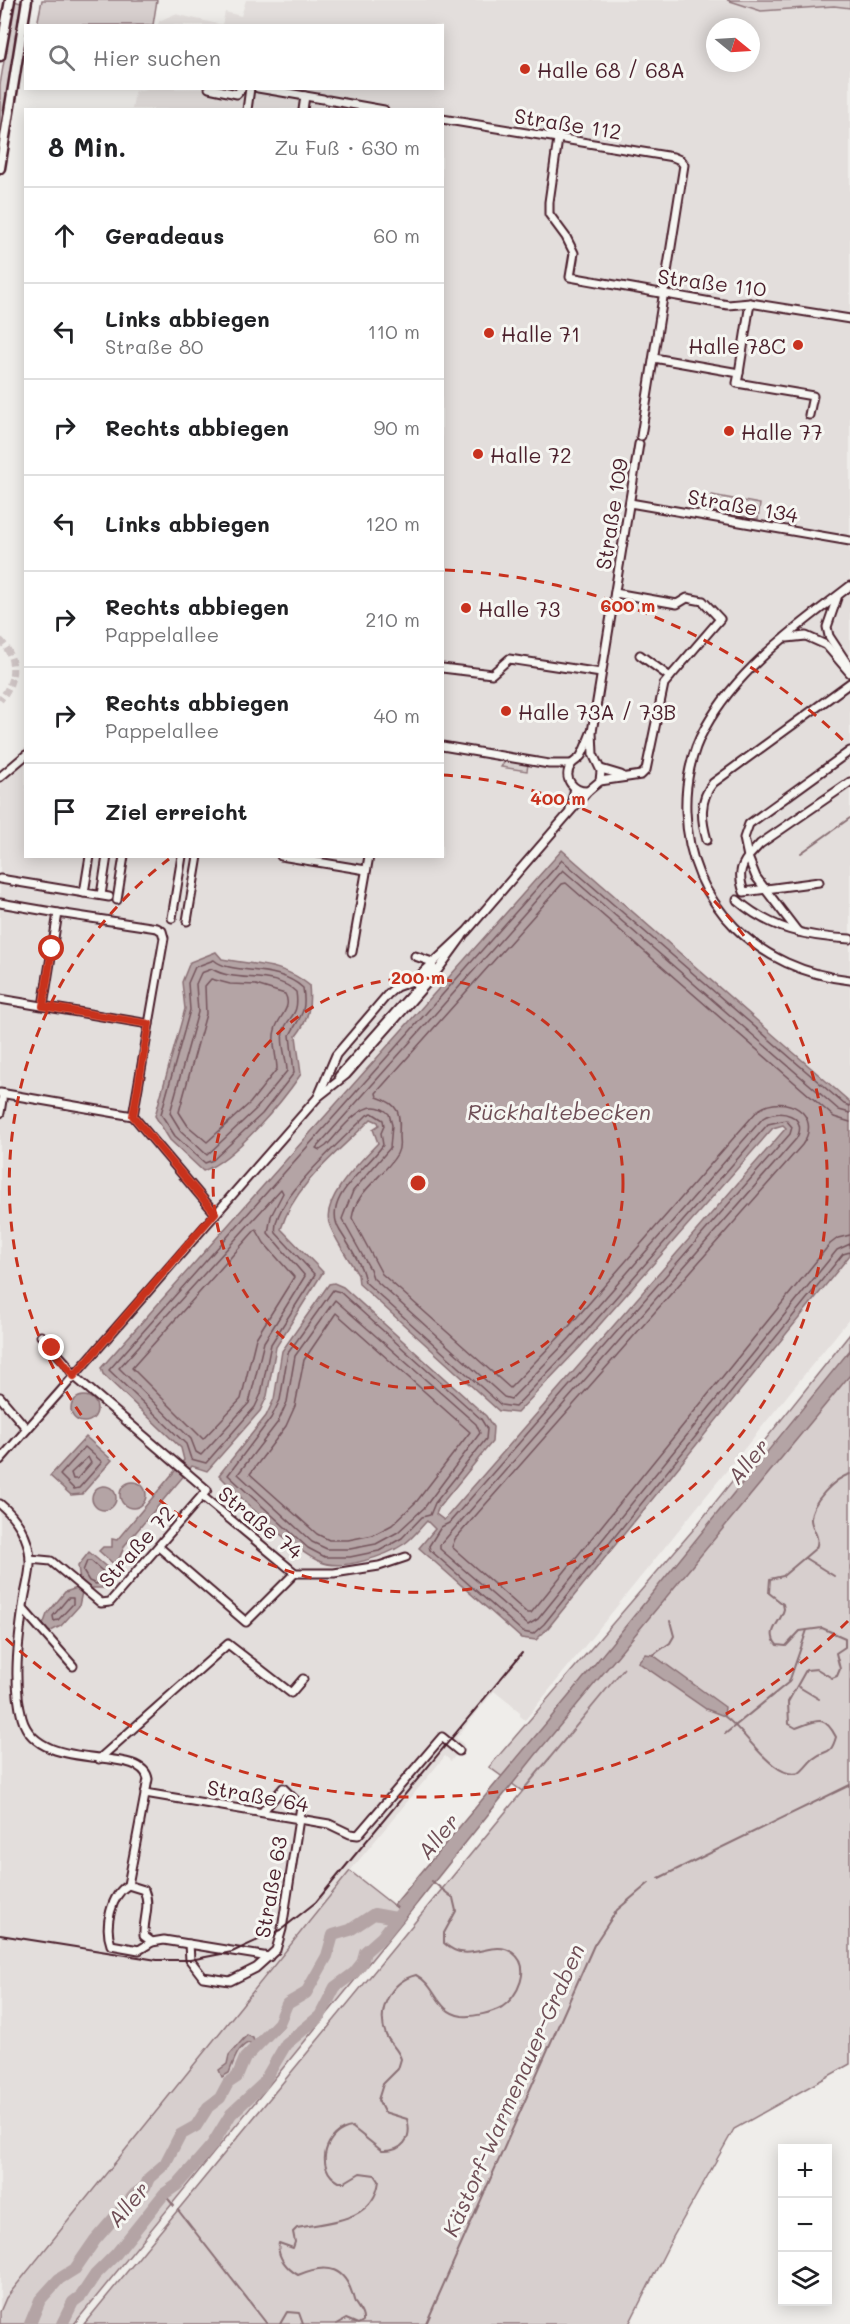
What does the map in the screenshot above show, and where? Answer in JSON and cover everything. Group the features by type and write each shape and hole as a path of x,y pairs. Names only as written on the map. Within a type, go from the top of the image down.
{"street":[{"path":"0,56 10,0"},
{"path":"0,168 27,0"},
{"path":"218,90 237,94 240,90"},
{"path":"246,108 250,90"},
{"path":"270,90 372,108"},
{"path":"303,108 305,96"},
{"name":"Straße 112","path":"444,119 674,157 684,165"},
{"name":"Straße 110","path":"558,139 549,214 566,237 574,253 570,277 728,305 750,303 850,319"},
{"name":"Straße 109","path":"641,436 684,165"},
{"path":"750,303 737,383 813,396 809,415"},
{"path":"654,358 739,373"},
{"name":"Straße 109","path":"592,732 639,444"},
{"name":"Straße 134","path":"630,503 850,541"},
{"path":"850,586 752,665 735,684 703,730 688,778 687,828 691,851 708,892 726,918 745,938 762,950 795,967 828,977 850,980"},
{"path":"318,1097 337,1054 385,997 396,987 415,980 466,931 588,791 600,781 641,775 646,770 664,684 720,619 703,601 687,597 676,604 615,593"},
{"path":"839,595 827,627 829,636 850,668"},
{"path":"787,638 806,636 826,645 850,673"},
{"path":"640,655 670,677"},
{"path":"444,668 492,674 509,659 601,673"},
{"path":"707,840 702,822 703,797 713,783 850,683"},
{"path":"592,732 595,761 601,769 623,776"},
{"path":"444,746 549,764 571,764 580,758 592,732"},
{"path":"798,932 756,877 744,838 748,824 850,751"},
{"path":"0,777 24,757"},
{"path":"580,758 595,761"},
{"path":"549,764 568,777 575,789 569,813"},
{"path":"568,777 571,764"},
{"path":"600,781 601,769"},
{"path":"819,882 744,892 740,881 742,865 760,844 850,782"},
{"path":"575,789 588,791"},
{"path":"84,893 90,858"},
{"path":"101,896 107,858"},
{"path":"117,900 124,858"},
{"path":"172,918 182,858"},
{"path":"188,921 198,858"},
{"path":"300,858 366,870"},
{"path":"351,952 369,858"},
{"path":"0,879 109,897"},
{"path":"738,900 753,914 776,927 816,938 850,939"},
{"path":"0,903 157,928 162,931 164,938 133,1116"},
{"path":"43,1006 58,913"},
{"path":"0,1460 318,1097 346,1074 389,1027 453,953 466,931"},
{"path":"415,956 432,962"},
{"path":"332,1085 433,970 432,962"},
{"path":"385,997 393,996 399,1002 397,1010"},
{"path":"0,999 149,1024"},
{"path":"363,1023 375,1024 377,1029 374,1035"},
{"path":"337,1054 344,1062 350,1062"},
{"path":"0,1113 2,1094 133,1116 215,1213"},
{"path":"40,1336 65,1362 74,1376 207,1490 202,1496"},
{"path":"0,1397 27,1429"},
{"name":"Straße 72","path":"30,1559 51,1561 101,1603 110,1602 160,1548 202,1496"},
{"name":"Straße 74","path":"202,1496 296,1573 334,1573 379,1566 406,1557"},
{"path":"0,1504 21,1528 30,1559 17,1648 20,1710 26,1728 48,1748 132,1764 144,1768 148,1779 128,1885"},
{"path":"160,1548 246,1622 296,1573"},
{"path":"23,1608 73,1666"},
{"path":"99,1759 228,1644 291,1693 303,1679"},
{"name":"Straße 64","path":"145,1793 263,1811 329,1824 350,1834 362,1834 442,1737 459,1751"},
{"name":"Straße 63","path":"263,1811 283,1788 301,1806 282,1929 276,1950 269,1957"},
{"path":"152,1942 144,1936 143,1926 149,1901 144,1890 128,1885 118,1891 114,1898 108,1936 111,1945 139,1950 152,1942 164,1940 269,1957"},
{"path":"189,1944 190,1960 203,1977 230,1981 256,1968 269,1957"}],"shaded area":[{"path":"42,0 157,0 153,24 37,24"},
{"path":"246,0 850,0 850,1318 525,1720 520,1716 520,1712 494,1691 456,1738 464,1745 451,1761 445,1756 350,1871 6,2298 0,2312 0,770 24,749 24,858 444,858 444,108 132,108 135,91 142,90 444,90 444,24 222,24 225,12 241,16"},
{"path":"727,0 850,0 850,8 834,6 761,11"},
{"path":"14,1 21,3 0,142 0,85"},
{"path":"175,14 218,24 158,24 159,21"},
{"path":"712,495 760,504 758,519 709,511 705,502"},
{"path":"505,761 528,764 527,771 501,767"},
{"path":"850,1334 850,2064 734,2129 673,2237 629,2324 84,2324 624,1668 522,1791 489,1767 693,1530"},
{"path":"350,1871 407,1916 74,2324 0,2324 0,2312 6,2298"}],"water":[{"name":"Rückhaltebecken","path":"562,850 850,1102 850,1255 548,1628 536,1640 521,1638 419,1548 435,1529 427,1521 407,1542 396,1549 364,1561 340,1565 330,1564 309,1556 282,1536 219,1475 266,1416 274,1399 282,1351 329,1284 334,1283 343,1287 486,1416 493,1427 492,1442 439,1507 436,1514 444,1520 786,1128 783,1125 773,1128 580,1347 517,1413 499,1411 359,1284 358,1275 330,1226 328,1216 336,1193 378,1143 373,1129 379,1125 371,1119 307,1183 296,1197 281,1229 323,1272 276,1347 267,1396 260,1411 207,1471 192,1466 125,1545 116,1566 99,1551 103,1547 112,1547 112,1539 117,1540 184,1460 181,1448 103,1374 101,1368"},
{"path":"216,952 222,959 289,972 309,985 310,999 306,1018 296,1036 301,1074 270,1114 243,1142 216,1165 203,1171 170,1140 155,1116 185,1009 182,982 190,962"},
{"path":"850,1350 850,1375 538,1752 407,1916 394,1905 568,1697"},
{"path":"84,1396 93,1400 97,1409 93,1418 84,1422 75,1418 71,1409 75,1400"},
{"path":"86,1437 112,1460 82,1494 71,1495 50,1476"},
{"path":"133,1482 142,1486 146,1495 142,1504 133,1508 124,1504 120,1495 124,1486"},
{"path":"104,1486 112,1490 116,1498 112,1506 104,1510 96,1506 92,1498 96,1490"},
{"path":"89,1552 117,1576 106,1588 89,1588 80,1581 78,1566"},
{"path":"77,1588 82,1592 79,1606 61,1626 47,1633 42,1628 47,1614 65,1592"},
{"path":"645,1654 653,1655 725,1707 724,1716 706,1709 638,1662"},
{"path":"247,2035 253,2038 255,2046 248,2043 241,2048 229,2073 222,2077 219,2070 227,2064 229,2055"}],"waterway":[{"path":"801,853 850,818"},
{"path":"724,1716 770,1762 789,1773 799,1773 817,1756 832,1748 836,1737 828,1724 814,1721 796,1728 789,1724 788,1702 806,1670 817,1669 832,1678 837,1676 840,1669 836,1653 845,1647 845,1638 822,1628 800,1631 786,1646 777,1645 773,1631 784,1609 783,1604 769,1593 770,1579 783,1576 816,1548 817,1537 811,1520 815,1506 824,1492 837,1480 850,1474"},
{"path":"805,1558 834,1576"},
{"path":"653,1655 670,1643 674,1636 670,1621"},
{"path":"725,1734 789,1682 807,1630"},
{"path":"799,1687 819,1699"},
{"name":"Kästorf-Warmenauer-Graben","path":"659,1878 850,1785"},
{"path":"337,2324 346,2319 358,2324 363,2321 346,2280 341,2274 327,2268 298,2275 283,2262 279,2253 279,2243 293,2248 295,2242 293,2232 297,2228 348,2218 368,2205 375,2195 379,2181 375,2175 360,2173 345,2182 339,2182 331,2176 326,2168 325,2159 326,2150 335,2135 352,2127 382,2151 400,2147 407,2138 407,2119 384,2112 378,2100 383,2084 398,2069 401,2059 386,2035 383,2025 388,1998 399,1983 416,1975 428,1985 442,2004 453,2014 472,2016 502,2007 513,1996 521,1982 522,1966 513,1953 497,1948 462,1952 453,1950 444,1943 444,1933 456,1911 453,1898 432,1881"},
{"name":"Kästorf-Warmenauer-Graben","path":"426,2324 594,1945 617,1910 649,1883"},
{"name":"Aller","path":"62,2324 73,2302 81,2296 95,2275 116,2254 164,2194 177,2185 212,2145 231,2114 262,2085 286,2044 320,2016 335,1987 354,1973 362,1963 365,1952 382,1937 412,1899"},
{"path":"30,2324 40,2300 59,2279 75,2269 95,2240 135,2194 145,2187 149,2178 165,2164 180,2135 196,2126 208,2107 220,2098 228,2083 237,2077 245,2058 279,2023 287,2004 306,1993 327,1956 333,1935 350,1930 374,1914 396,1918"},
{"path":"164,2194 174,2206"},
{"path":"178,2210 267,2324"},
{"path":"280,2324 287,2312 299,2313 303,2324"}],"tunnel":[{"path":"0,640 10,654 13,670 9,686 0,700"}],"railway":[{"path":"0,1935 157,1960 190,1960 232,1952 282,1929 316,1902 522,1653"}],"place":[{"name":"Halle 68 / 68A","path":"525,69"},
{"name":"Halle 71","path":"489,333"},
{"name":"Halle 78C","path":"798,345"},
{"name":"Halle 77","path":"729,431"},
{"name":"Halle 72","path":"478,454"},
{"name":"Halle 73","path":"466,608"},
{"name":"Halle 73A / 73B","path":"506,711"}],"route":[{"path":"52,949 43,1006 149,1024 133,1116 215,1213 74,1376 52,1348"}]}
